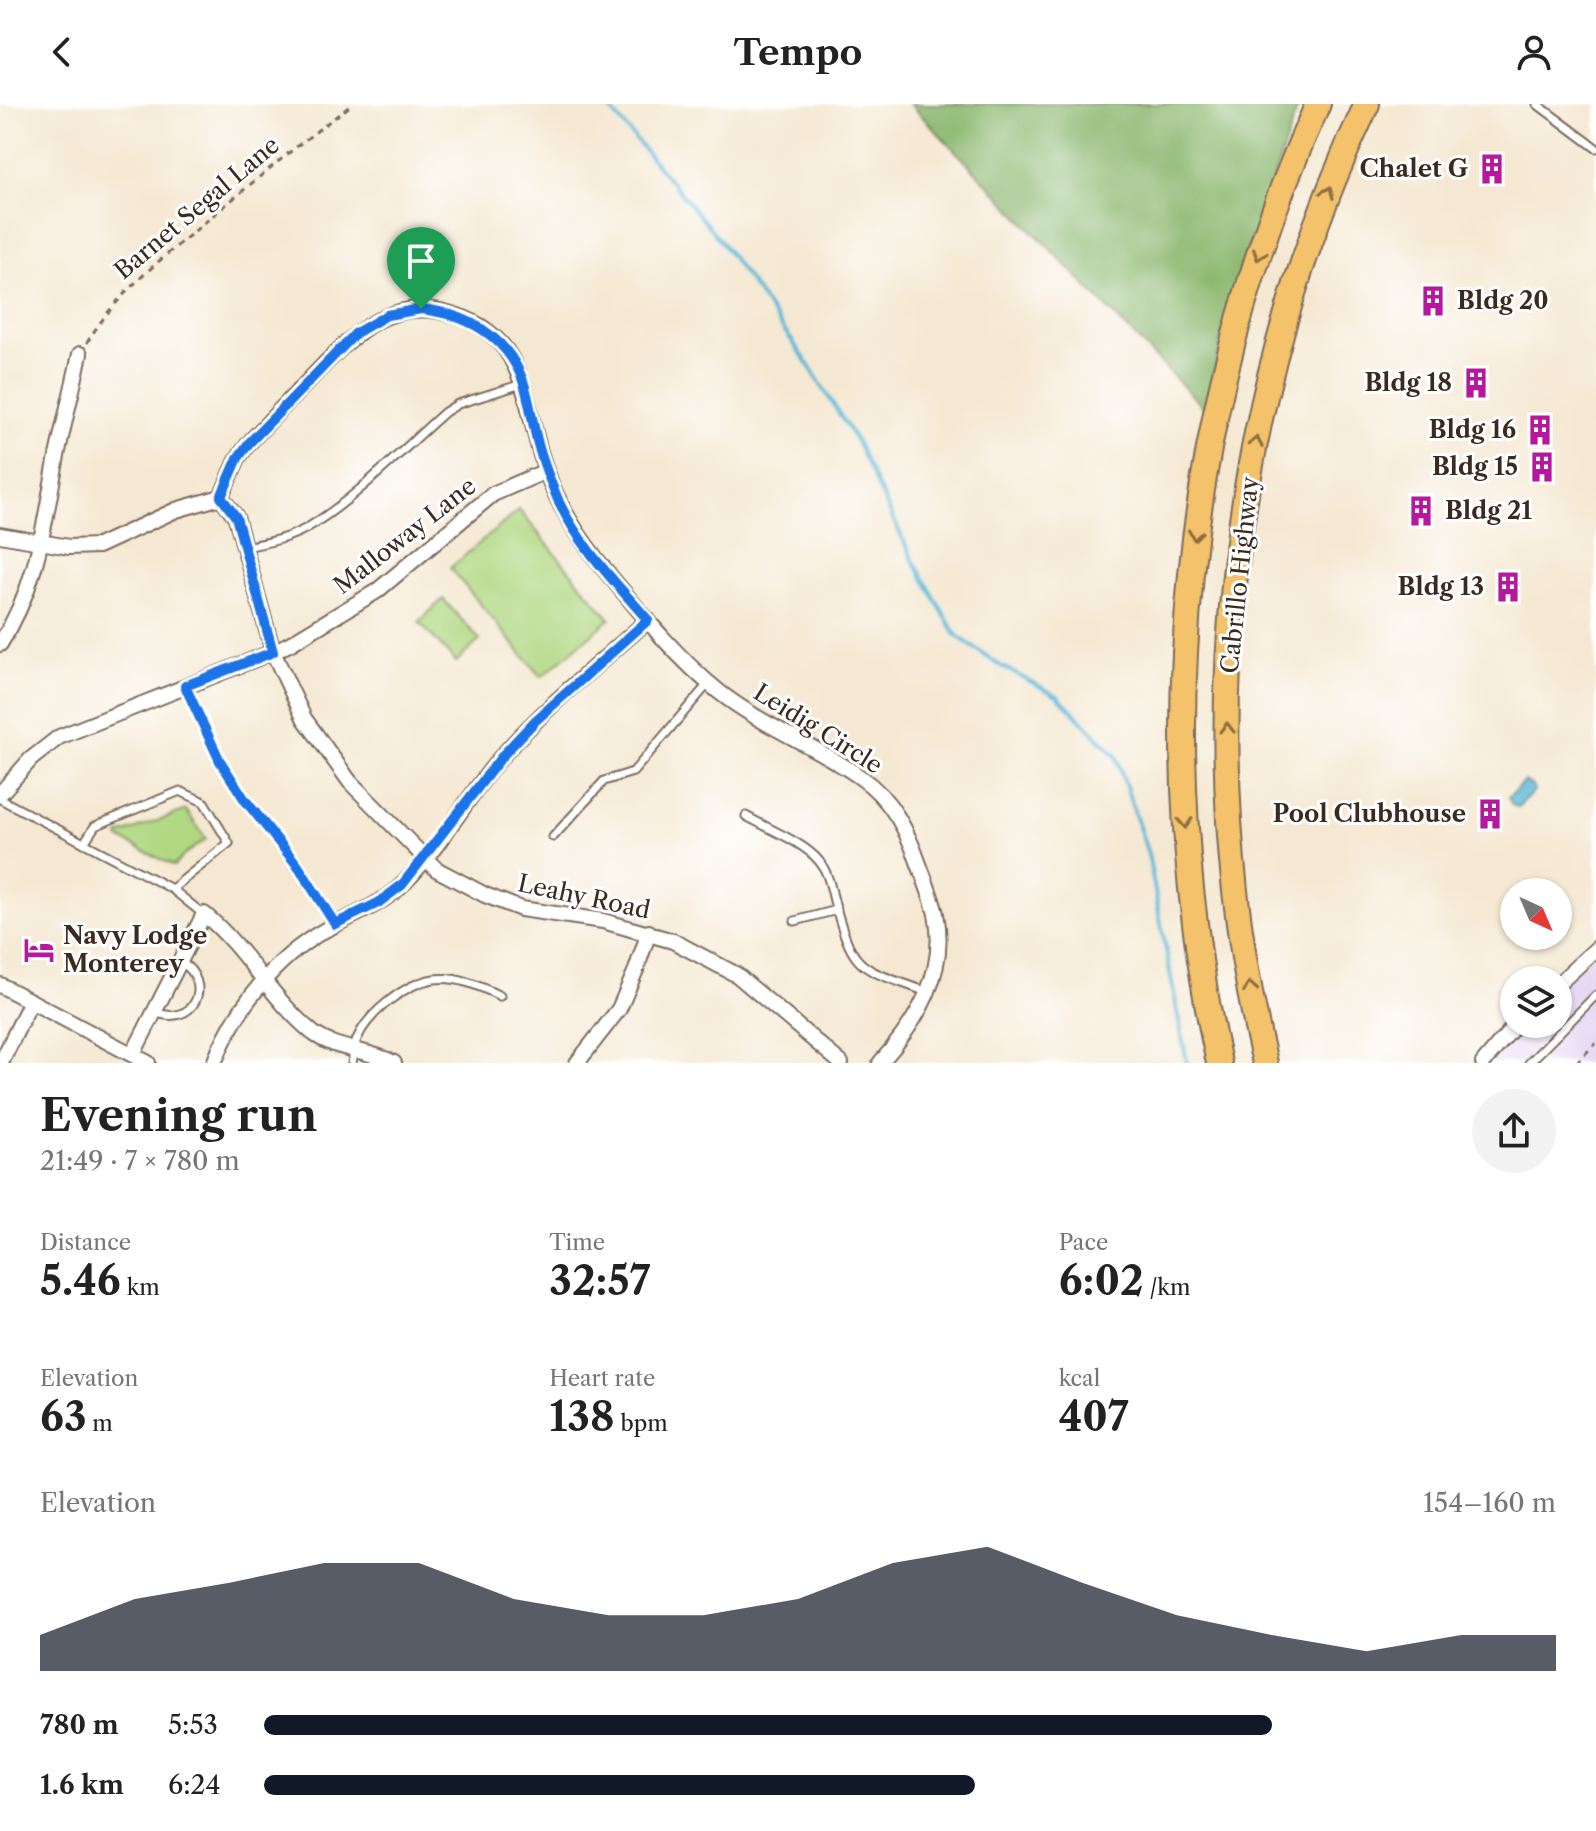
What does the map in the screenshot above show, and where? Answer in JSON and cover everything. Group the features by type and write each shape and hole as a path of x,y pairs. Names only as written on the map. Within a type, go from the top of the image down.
{"highway":[{"name":"Cabrillo Highway","path":"1219,1063 1196,934 1185,823 1183,699 1190,573 1205,470 1237,327 1271,217 1318,104"},
{"name":"Cabrillo Highway","path":"1265,1063 1246,964 1229,813 1228,688 1237,566 1253,458 1281,337 1324,204 1367,104"}],"street":[{"name":"Leidig Circle","path":"221,497 238,458 249,443 356,333 387,315 421,309 454,314 483,329 506,350 524,383 546,471 570,523 648,620 709,683 752,714 859,776 894,810 911,842 935,913 937,952 929,993 915,1018 880,1063"},
{"path":"0,644 30,586 42,542 57,454 80,354"},
{"name":"Malloway Lane","path":"0,796 31,759 59,737 273,652 348,611 377,591 493,494 546,471"},
{"path":"0,535 69,547 98,546 176,510 221,497"},
{"name":"Leahy Road","path":"221,497 233,509 273,652 304,718 333,761 436,869 503,903 536,913 603,921 673,941 737,975 841,1063"},
{"path":"214,1063 240,1011 265,980 292,953 335,924 378,903 411,876 503,755 535,721 648,620"},
{"path":"133,1054 204,914 225,931 313,1033 353,1057 375,1054 394,1063"},
{"path":"577,1063 619,1009 649,932"},
{"path":"1572,971 1596,949"},
{"path":"0,985 148,1063"},
{"path":"1,1063 31,1001"},
{"path":"1483,1063 1504,1038"}],"lane":[{"path":"1537,104 1596,148"},
{"path":"244,548 290,536 306,528 458,404 524,383"},
{"path":"553,837 604,781 633,772 709,683"},
{"path":"185,686 228,774 298,866 335,924"},
{"path":"84,843 95,826 180,791 204,802 229,843 172,889"},
{"path":"0,796 172,889 204,914"},
{"path":"746,816 801,847 819,861 829,880 848,948 859,964 929,993"},
{"path":"795,921 837,910"},
{"path":"155,1012 179,1015 187,1011 197,998 195,974 180,961"},
{"path":"353,1057 361,1032 373,1017 389,1002 423,982 451,979 480,986 500,996"},
{"path":"1529,1063 1596,995"}],"path":[{"name":"Barnet Segal Lane","path":"80,354 103,315 131,285 271,167 353,104"},
{"path":"1576,1063 1596,1043"}],"shaded area":[{"path":"1596,949 1596,1063 1485,1063 1506,1038 1572,1038 1572,972"}],"green space":[{"path":"910,104 1299,104 1227,311 1206,410"},
{"path":"519,510 610,619 541,677 450,568"},
{"path":"443,599 480,640 456,662 419,622"},
{"path":"186,810 206,839 174,866 119,838 120,835"}],"water":[{"path":"1525,781 1534,791 1518,807 1512,805 1508,797"}],"waterway":[{"path":"606,104 719,239 805,359 856,441 913,560 956,635 999,665 1058,696 1116,756 1148,854 1187,1063"}],"place":[{"name":"Chalet G","path":"1492,169"},
{"name":"Bldg 20","path":"1433,301"},
{"name":"Bldg 18","path":"1476,383"},
{"name":"Bldg 16","path":"1540,430"},
{"name":"Bldg 15","path":"1542,467"},
{"name":"Bldg 21","path":"1421,511"},
{"name":"Bldg 13","path":"1508,587"},
{"name":"Pool Clubhouse","path":"1490,814"},
{"name":"Navy Lodge Monterey","path":"39,950"}],"route":[{"path":"421,309 454,314 469,320 506,350 522,377 546,471 570,523 648,620 535,721 503,755 402,885 378,903 335,924 298,866 245,800 220,761 185,686 273,652 236,517 221,497 238,458 356,333 387,315 421,309"}]}
